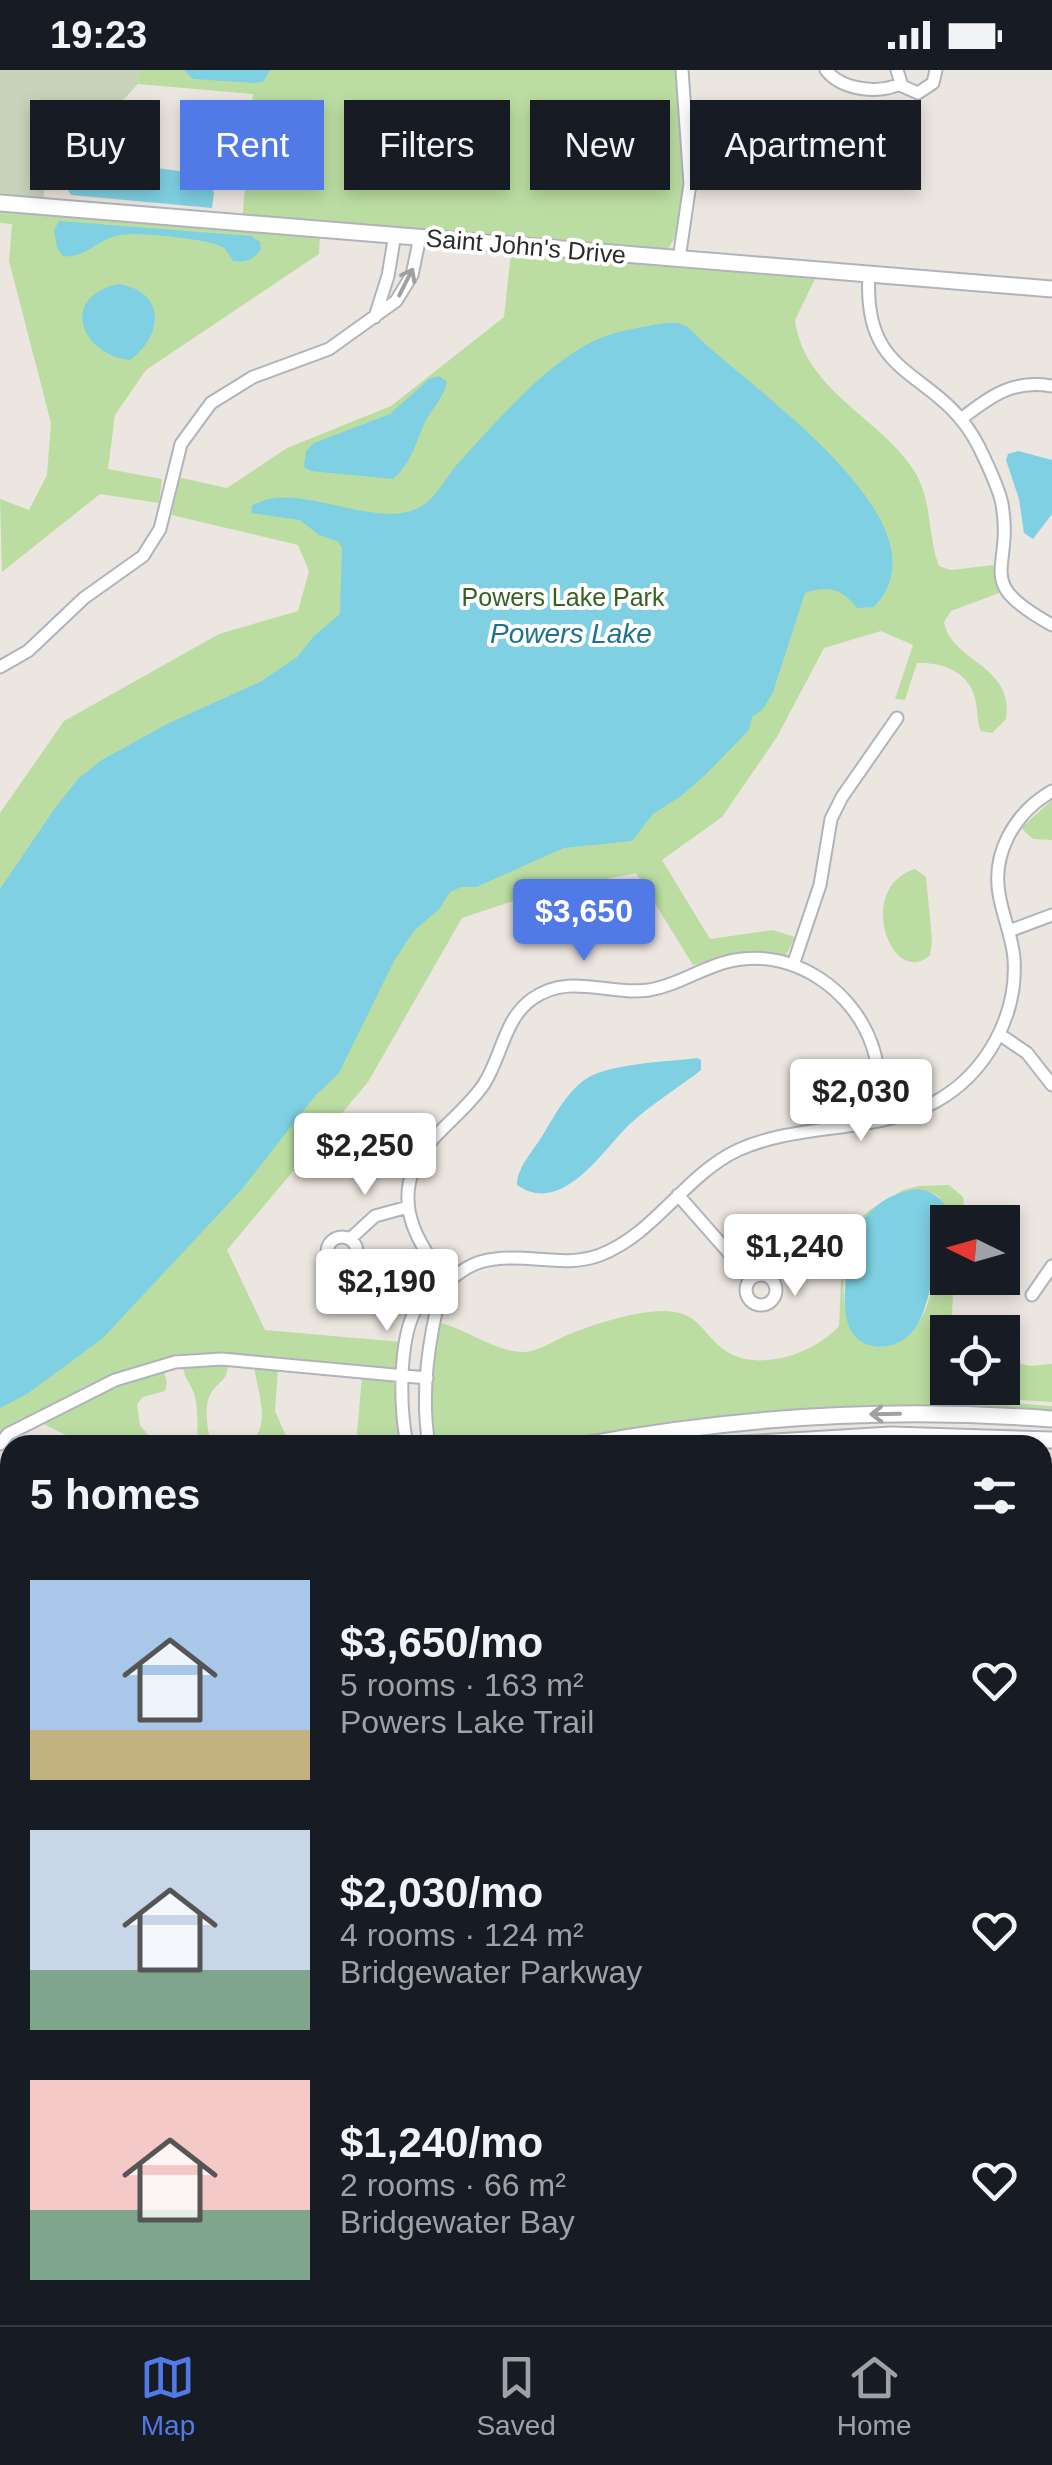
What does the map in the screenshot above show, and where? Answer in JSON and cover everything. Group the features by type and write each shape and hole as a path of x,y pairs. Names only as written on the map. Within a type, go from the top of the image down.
{"street":[{"path":"679,259 690,184 682,70"},
{"path":"826,70 832,78 848,85 885,89 899,77 912,92 924,92 934,84 936,70"},
{"name":"Saint John's Drive","path":"0,203 1052,289"},
{"path":"375,317 388,276 395,234"},
{"path":"0,666 28,651 84,598 144,556 160,529 181,444 211,403 253,377 329,349 396,301 412,275 420,237"},
{"path":"868,276 869,318 880,345 896,364 942,398 981,451 1001,502 1000,572 1005,590 1017,605 1052,625"},
{"path":"961,419 1006,388 1024,384 1052,386"},
{"path":"793,965 820,884 831,819 898,718"},
{"path":"406,1435 404,1376 408,1334 415,1314 425,1298 473,1264 492,1259 567,1261 601,1254 624,1242 719,1161 749,1146 886,1119 920,1109 956,1088 978,1066 999,1034 1013,985 1010,931 998,887 1002,852 1021,816 1052,791"},
{"path":"1010,931 1052,915"},
{"path":"445,1283 415,1235 408,1208 412,1174 436,1135 476,1096 495,1064 513,1019 533,998 546,991 575,984 631,992 652,990 713,965 746,958 793,965 834,989 859,1018 874,1052 886,1119"},
{"path":"999,1034 1027,1053 1052,1085"},
{"path":"678,1196 751,1278"},
{"path":"350,1239 375,1216 387,1210 408,1208"},
{"path":"1032,1295 1052,1266"},
{"path":"428,1435 426,1378 432,1324 445,1283"},
{"path":"9,1435 115,1380 176,1362 222,1359 426,1378"},
{"path":"645,1435 822,1416 930,1414 1052,1419"},
{"path":"885,1435 926,1435"}],"green space":[{"path":"0,70 140,70 138,84 123,100 30,100 30,190 44,190 43,206 0,203"},
{"path":"140,70 682,70 690,155 683,224 668,249 512,245 242,222 245,190 324,190 324,100 252,100 253,94 138,84"},
{"path":"0,210 320,236 319,254 146,370 115,415 108,469 162,479 159,503 100,494 2,572 0,499 29,510 47,475 51,423 9,261 12,224 0,223"},
{"name":"Powers Lake","path":"511,252 815,279 795,320 812,366 913,469 924,492 939,566 951,570 994,565 999,593 951,611 944,622 957,646 1001,687 1006,719 992,733 981,731 972,689 953,670 936,664 917,663 905,700 895,699 913,645 881,631 824,648 777,737 722,817 662,860 710,939 773,930 795,937 786,955 742,952 693,965 636,873 540,892 462,918 368,1082 227,1250 265,1330 401,1342 395,1368 225,1354 170,1357 113,1375 0,1433 0,813 64,721 219,634 298,611 309,571 298,545 172,515 177,477 227,488 287,448 391,406 504,317"},
{"path":"1052,800 1052,840 1033,839 1021,828"},
{"path":"915,869 926,877 932,940 930,955 916,962 903,959 892,948 883,914 886,895 897,880"},
{"path":"949,1185 963,1197 964,1205 943,1205 938,1196 913,1191 900,1194 865,1219 854,1232 845,1260 847,1315 863,1341 876,1346 890,1345 907,1336 918,1323 931,1295 953,1295 952,1315 930,1315 930,1405 943,1405 824,1407 695,1419 592,1435 434,1435 430,1402 438,1322 503,1349 524,1352 640,1313 676,1312 693,1320 726,1351 739,1357 786,1357 816,1344 839,1326 842,1260 851,1229 868,1211 903,1190"},
{"path":"1020,1363 1052,1364 1052,1402 1020,1400"},
{"path":"228,1365 224,1378 209,1397 209,1435 197,1435 195,1396 183,1366"},
{"path":"254,1367 278,1369 275,1411 286,1435 257,1435 262,1420"},
{"path":"163,1369 165,1391 143,1397 137,1404 140,1425 148,1435 66,1435 41,1423 107,1389"},
{"path":"362,1377 390,1380 394,1383 399,1435 357,1435"},
{"path":"1020,1404 1052,1406 1052,1411 943,1405"}],"water":[{"path":"184,70 270,70 263,82 254,83 193,79"},
{"path":"160,168 180,171 180,190 214,192 212,208 71,195 69,191 160,190"},
{"path":"59,221 251,236 260,242 261,248 246,261 233,261 224,248 206,242 130,234 63,256 57,248 54,230"},
{"path":"118,284 145,295 155,315 149,339 130,360 99,348 84,325 88,301 99,291"},
{"name":"Powers Lake","path":"665,323 688,327 790,416 865,494 887,534 892,572 874,607 857,608 834,590 805,593 773,692 763,709 752,717 749,730 681,796 653,814 632,841 564,848 476,887 450,892 440,908 413,932 394,961 339,1073 315,1096 242,1189 103,1338 27,1394 0,1408 0,889 55,808 78,779 100,761 167,724 260,682 297,657 340,614 342,547 300,520 251,513 252,506 288,497 377,513 416,509 436,493 456,465 508,409 561,361 606,336"},
{"path":"439,376 447,382 443,393 408,460 393,479 311,471 304,467 306,451 314,443 390,414 429,379"},
{"path":"1018,451 1052,460 1052,514 1033,539 1024,533 1019,499 1006,460 1008,454"},
{"path":"701,1060 701,1070 639,1116 581,1176 550,1192 534,1193 517,1185 526,1160 581,1082 613,1069"},
{"path":"918,1189 936,1196 944,1205 930,1205 930,1290 916,1327 900,1342 877,1347 859,1340 848,1324 846,1272 861,1224 883,1201"}],"park label":[{"name":"Powers Lake Park","path":"563,597"}]}
